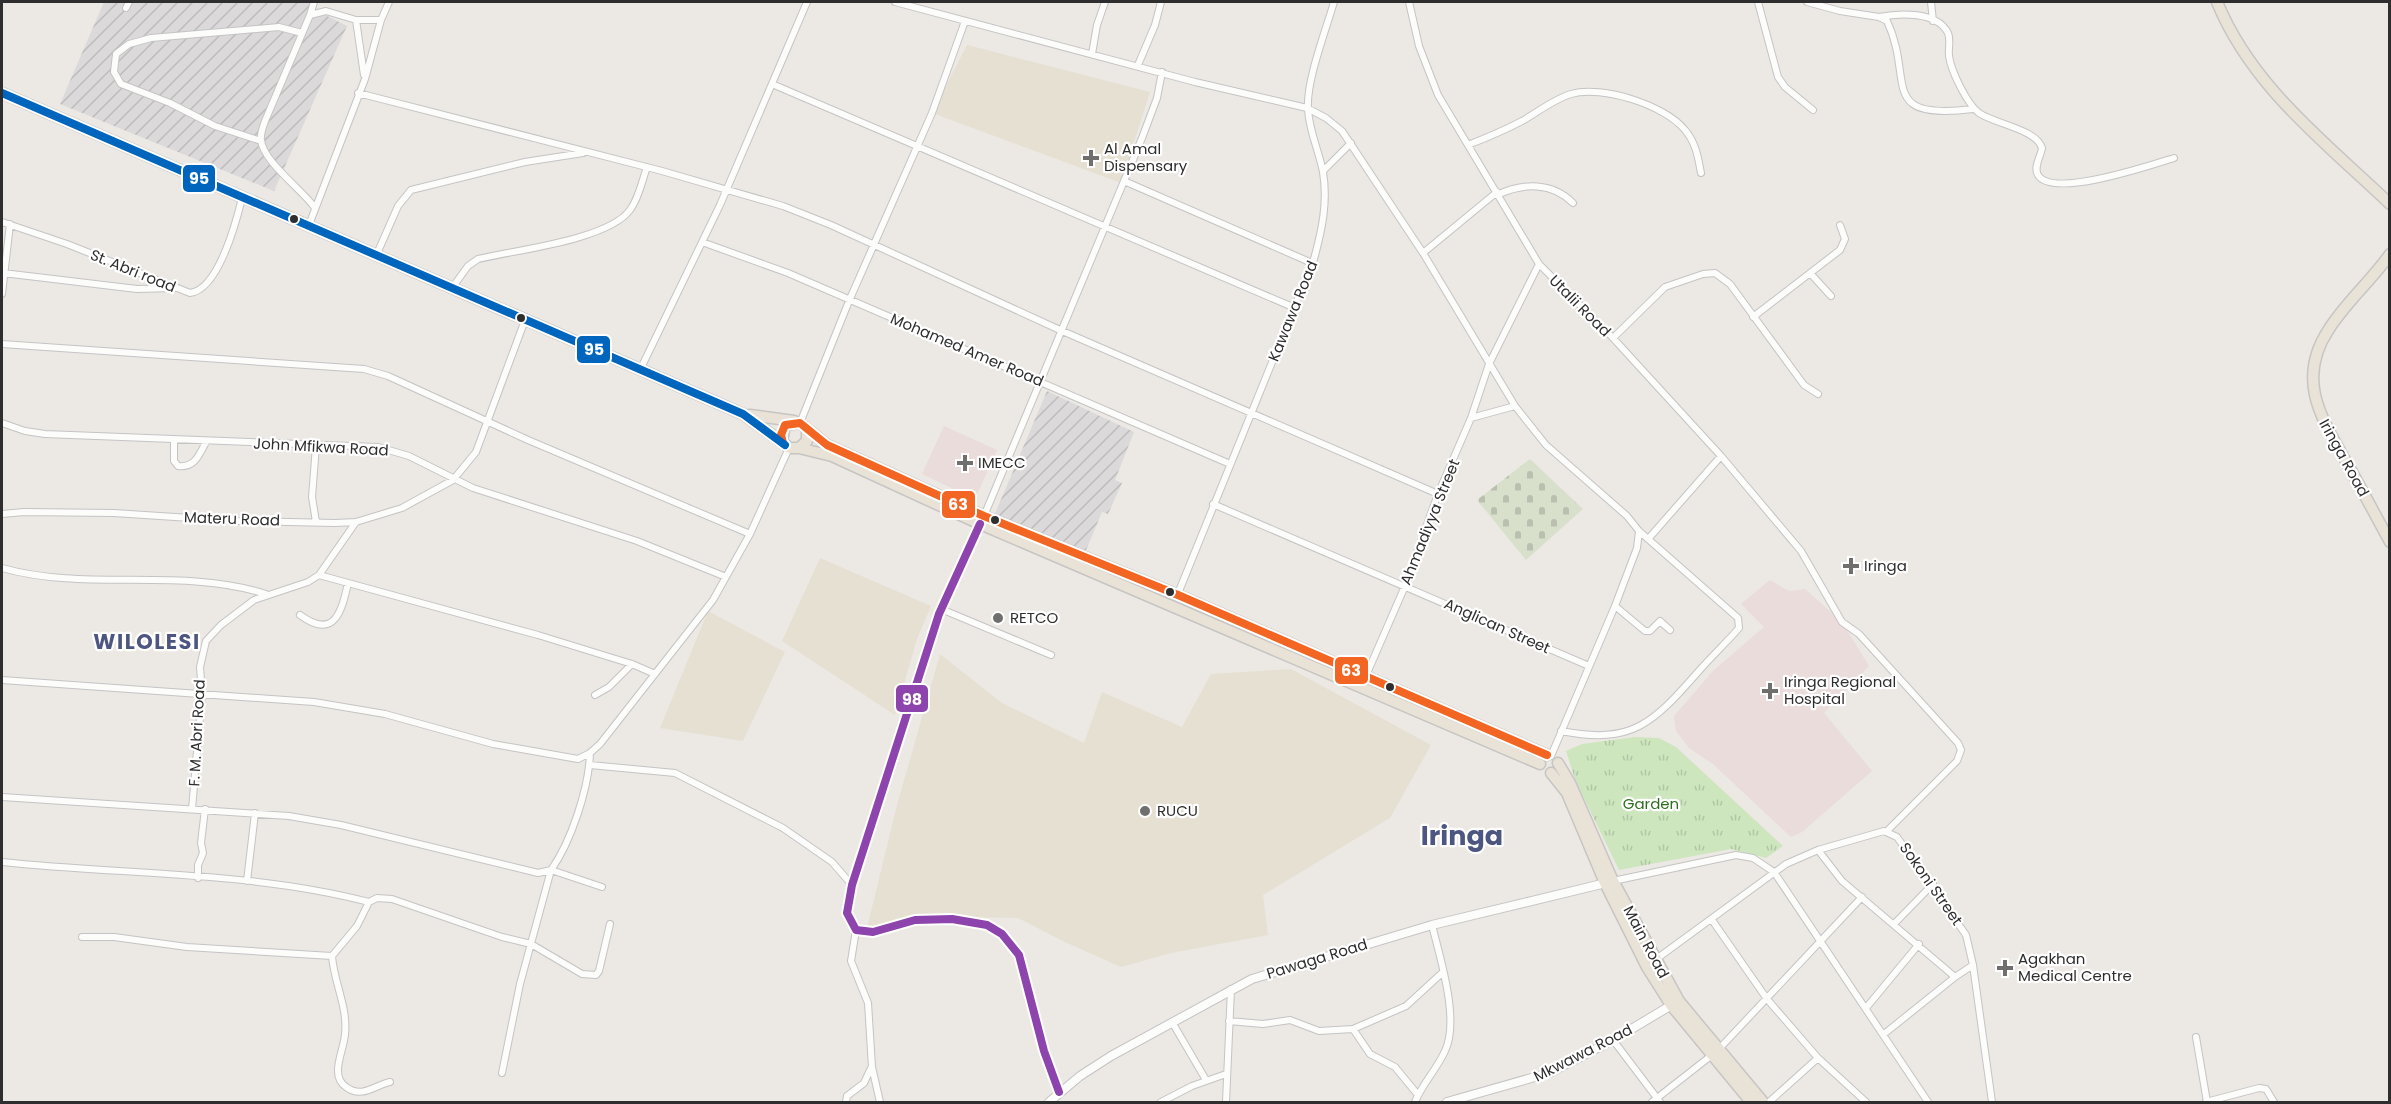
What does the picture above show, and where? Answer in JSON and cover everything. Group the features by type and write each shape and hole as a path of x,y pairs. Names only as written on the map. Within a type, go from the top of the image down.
{"highway":[{"path":"2217,2 2244,53 2272,91 2389,204"},
{"path":"2,93 376,256 641,368 743,414 791,447"},
{"path":"2376,274 2390,254"},
{"path":"2376,274 2390,264"},
{"name":"Iringa Road","path":"2376,274 2329,328 2317,351 2312,370 2317,405 2390,542"},
{"path":"743,414 801,425 826,445 1172,608 1549,760"},
{"path":"801,425 785,425 782,430 782,441 791,447 832,456 982,520 1178,595 1549,760 1557,767 1551,773 1567,793 1642,958 1675,1003"},
{"path":"791,447 807,441 801,425"},
{"name":"Main Road","path":"1549,760 1570,783 1609,882 1654,960 1675,1003 1715,1053 1763,1102"},
{"path":"1715,1053 1751,1102"}],"main road":[{"name":"Pawaga Road","path":"1048,1102 1102,1061 1231,989 1284,968 1432,925 1609,882"}],"street":[{"path":"311,2 310,15 265,121 261,141 272,160 315,208"},
{"path":"309,225 365,79 381,20 389,2"},
{"path":"641,368 726,191 807,2"},
{"path":"895,2 1307,108 1326,118 1342,131 1423,253 1515,406 1546,445 1738,618 1739,628 1653,719 1618,735 1584,736 1561,731"},
{"path":"1092,54 1097,25 1105,2"},
{"path":"1138,64 1152,34 1161,2"},
{"name":"Kawawa Road","path":"1172,608 1295,308 1323,225 1325,194 1323,171 1307,108 1334,2"},
{"name":"Utalii Road","path":"1409,2 1427,70 1438,95 1539,264 1613,338 1721,456 1795,543 1842,622 1859,634 1939,720 1961,750 1957,761 1886,832"},
{"path":"1758,2 1778,77 1785,87 1813,110"},
{"path":"1807,2 1840,11 1879,17 1911,15 1933,21 1948,34 1950,62 1974,109 1982,115 2036,139 2042,148 2036,169 2038,175 2055,184 2090,180 2174,159"},
{"path":"1931,2 1933,21"},
{"path":"310,15 326,11 356,20 381,20"},
{"path":"1879,17 1887,21 1901,82 1908,100 1915,107 1935,112 1974,109"},
{"path":"356,20 365,79"},
{"path":"801,425 849,301 932,113 965,21"},
{"path":"261,141 215,126 170,103 121,84 114,72 116,54 123,46 151,38 279,27 302,33"},
{"path":"880,1102 872,1067 868,1003 851,960 856,930 846,913 852,885 941,609 982,520 1038,380 1124,181 1157,98 1162,72"},
{"path":"772,84 1295,308"},
{"path":"1468,146 1520,122 1566,96 1585,91 1599,92 1637,102 1676,121 1696,148 1701,173"},
{"path":"358,93 647,167 783,206 1060,330 1438,494"},
{"path":"1323,171 1351,143"},
{"path":"376,256 398,206 411,190 516,164 587,152"},
{"path":"452,288 468,266 478,259 588,235 608,227 630,211 647,167"},
{"path":"1124,181 1312,263"},
{"path":"1423,253 1498,193 1520,186 1547,188 1558,190 1573,202"},
{"name":"St. Abri road","path":"2,222 67,244 190,293 205,288 220,261 235,224 242,198"},
{"path":"2,294 10,224"},
{"path":"1753,317 1843,246 1845,239 1840,225"},
{"name":"Mohamed Amer Road","path":"702,242 788,273 1230,464"},
{"name":"Ahmadiyya Street","path":"1365,678 1405,586 1438,494 1471,418 1489,364 1539,264"},
{"path":"1613,338 1665,287 1710,272 1723,277 1730,284 1804,385 1818,394"},
{"path":"3,273 137,289 176,288"},
{"path":"1810,273 1832,296"},
{"path":"453,480 476,452 525,320"},
{"path":"2,344 364,369 388,376 750,534"},
{"path":"1471,418 1515,406"},
{"name":"John Mfikwa Road","path":"2,423 26,431 45,434 174,441 378,447 396,451 453,480 637,541 726,578"},
{"path":"174,441 174,461 178,466 186,467 195,461 207,442"},
{"path":"316,446 312,497 316,522"},
{"path":"2,680 314,702 374,712 493,744 571,760 590,753 713,600 750,534 791,447"},
{"path":"1649,538 1721,456"},
{"name":"Materu Road","path":"2,514 24,512 114,513 356,522 402,508 453,480"},
{"name":"Anglican Street","path":"1213,504 1589,666"},
{"path":"356,522 320,575 538,635 632,664 655,674"},
{"path":"1549,760 1615,606 1640,531"},
{"path":"2,568 53,576 204,582 267,594"},
{"name":"F. M. Abri Road","path":"192,809 202,694 200,658 206,641 239,610 267,594 308,582 320,575"},
{"path":"300,615 315,624 324,625 336,620 342,609 348,583"},
{"path":"1615,606 1645,631 1650,631 1660,621 1670,630"},
{"path":"941,609 1051,656"},
{"path":"595,695 609,687 632,664"},
{"path":"502,1073 531,944 551,870 568,838 590,765 590,753"},
{"path":"590,765 675,773 783,828 832,862 852,885"},
{"path":"2,796 255,813 341,825 538,873 551,870 602,887"},
{"path":"198,878 198,865 203,853 201,843 205,809"},
{"path":"247,881 255,813"},
{"name":"Sokoni Street","path":"1654,960 1712,920 1774,872 1818,850 1886,832 1897,837 1933,884 1966,935 1973,965 1992,1102"},
{"path":"1818,850 1842,881 1919,944 1955,977"},
{"path":"1609,882 1736,855 1754,858 1774,872 1928,1102"},
{"path":"2,862 247,881 295,887 369,902"},
{"path":"1894,923 1933,884"},
{"path":"1613,1040 1656,1101 1715,1053 1862,897"},
{"path":"332,956 357,926 369,902 376,898 392,899 502,937 531,944 582,974 596,975 601,966 610,924"},
{"path":"856,930 873,932 915,920 952,919 987,925 1002,934 1019,955 1044,1051 1059,1092"},
{"path":"1712,920 1767,999 1818,1058 1866,1102"},
{"path":"1414,1102 1445,1052 1450,1037 1449,1011 1432,925"},
{"path":"82,937 114,937 187,947 332,956"},
{"path":"1866,1008 1919,944"},
{"path":"332,956 345,1018 345,1034 338,1065 341,1081 352,1090 364,1092 390,1082"},
{"path":"1884,1034 1973,965"},
{"path":"1229,1021 1263,1024 1290,1020 1319,1031 1353,1029 1406,1006 1442,973"},
{"path":"1226,1102 1231,989"},
{"name":"Mkwawa Road","path":"1447,1102 1549,1073 1613,1040 1675,1003"},
{"path":"1172,1022 1206,1080"},
{"path":"1353,1029 1366,1051 1395,1067 1418,1095"},
{"path":"2196,1037 2207,1102 2259,1088 2266,1089 2274,1102"},
{"path":"1769,1102 1818,1058"},
{"path":"846,1102 847,1096 864,1083 872,1067"},
{"path":"1161,1102 1206,1080 1226,1074"}],"shaded area":[{"path":"104,2 311,2 310,7 347,26 274,191 60,104"},
{"path":"967,45 1150,92 1121,183 932,113"},
{"path":"1047,391 1134,432 1115,480 1122,483 1108,514 1102,512 1084,555 994,516"},
{"path":"944,426 997,450 975,499 922,474"},
{"path":"820,558 931,606 917,639 895,715 782,641"},
{"name":"Iringa Regional Hospital","path":"1770,580 1789,591 1805,589 1842,622 1869,666 1824,713 1872,771 1802,832 1791,837 1713,764 1689,748 1676,731 1674,716 1714,670 1764,627 1741,604"},
{"path":"708,611 785,652 743,741 660,728"},
{"name":"RUCU","path":"940,654 1002,703 1084,743 1102,692 1182,727 1211,674 1291,669 1431,745 1390,818 1263,895 1268,935 1171,953 1121,967 1018,918 908,916 871,931 867,928 897,805"}],"green space":[{"path":"1530,459 1583,509 1526,560 1477,500"},
{"name":"Garden","path":"1635,737 1659,738 1676,747 1783,846 1766,858 1731,849 1619,870 1576,782 1566,751 1582,744"}],"transit line":[{"name":"95","path":"2,93 743,414 785,445"},
{"name":"63","path":"783,443 781,435 785,425 800,423 827,445 984,516 1178,595 1547,755"},
{"name":"98","path":"980,524 939,614 852,885 847,913 856,930 873,932 915,920 952,919 987,925 1002,934 1019,955 1044,1051 1059,1092"}],"place":[{"name":"Al Amal Dispensary","path":"1091,158"},
{"name":"IMECC","path":"965,463"},
{"name":"Iringa","path":"1851,566"},
{"name":"RETCO","path":"998,618"},
{"name":"Iringa Regional Hospital","path":"1770,691"},
{"name":"RUCU","path":"1145,811"},
{"name":"Agakhan Medical Centre","path":"2005,968"}],"district":[{"name":"WILOLESI","path":"147,642"},
{"name":"Iringa","path":"1462,836"}]}
